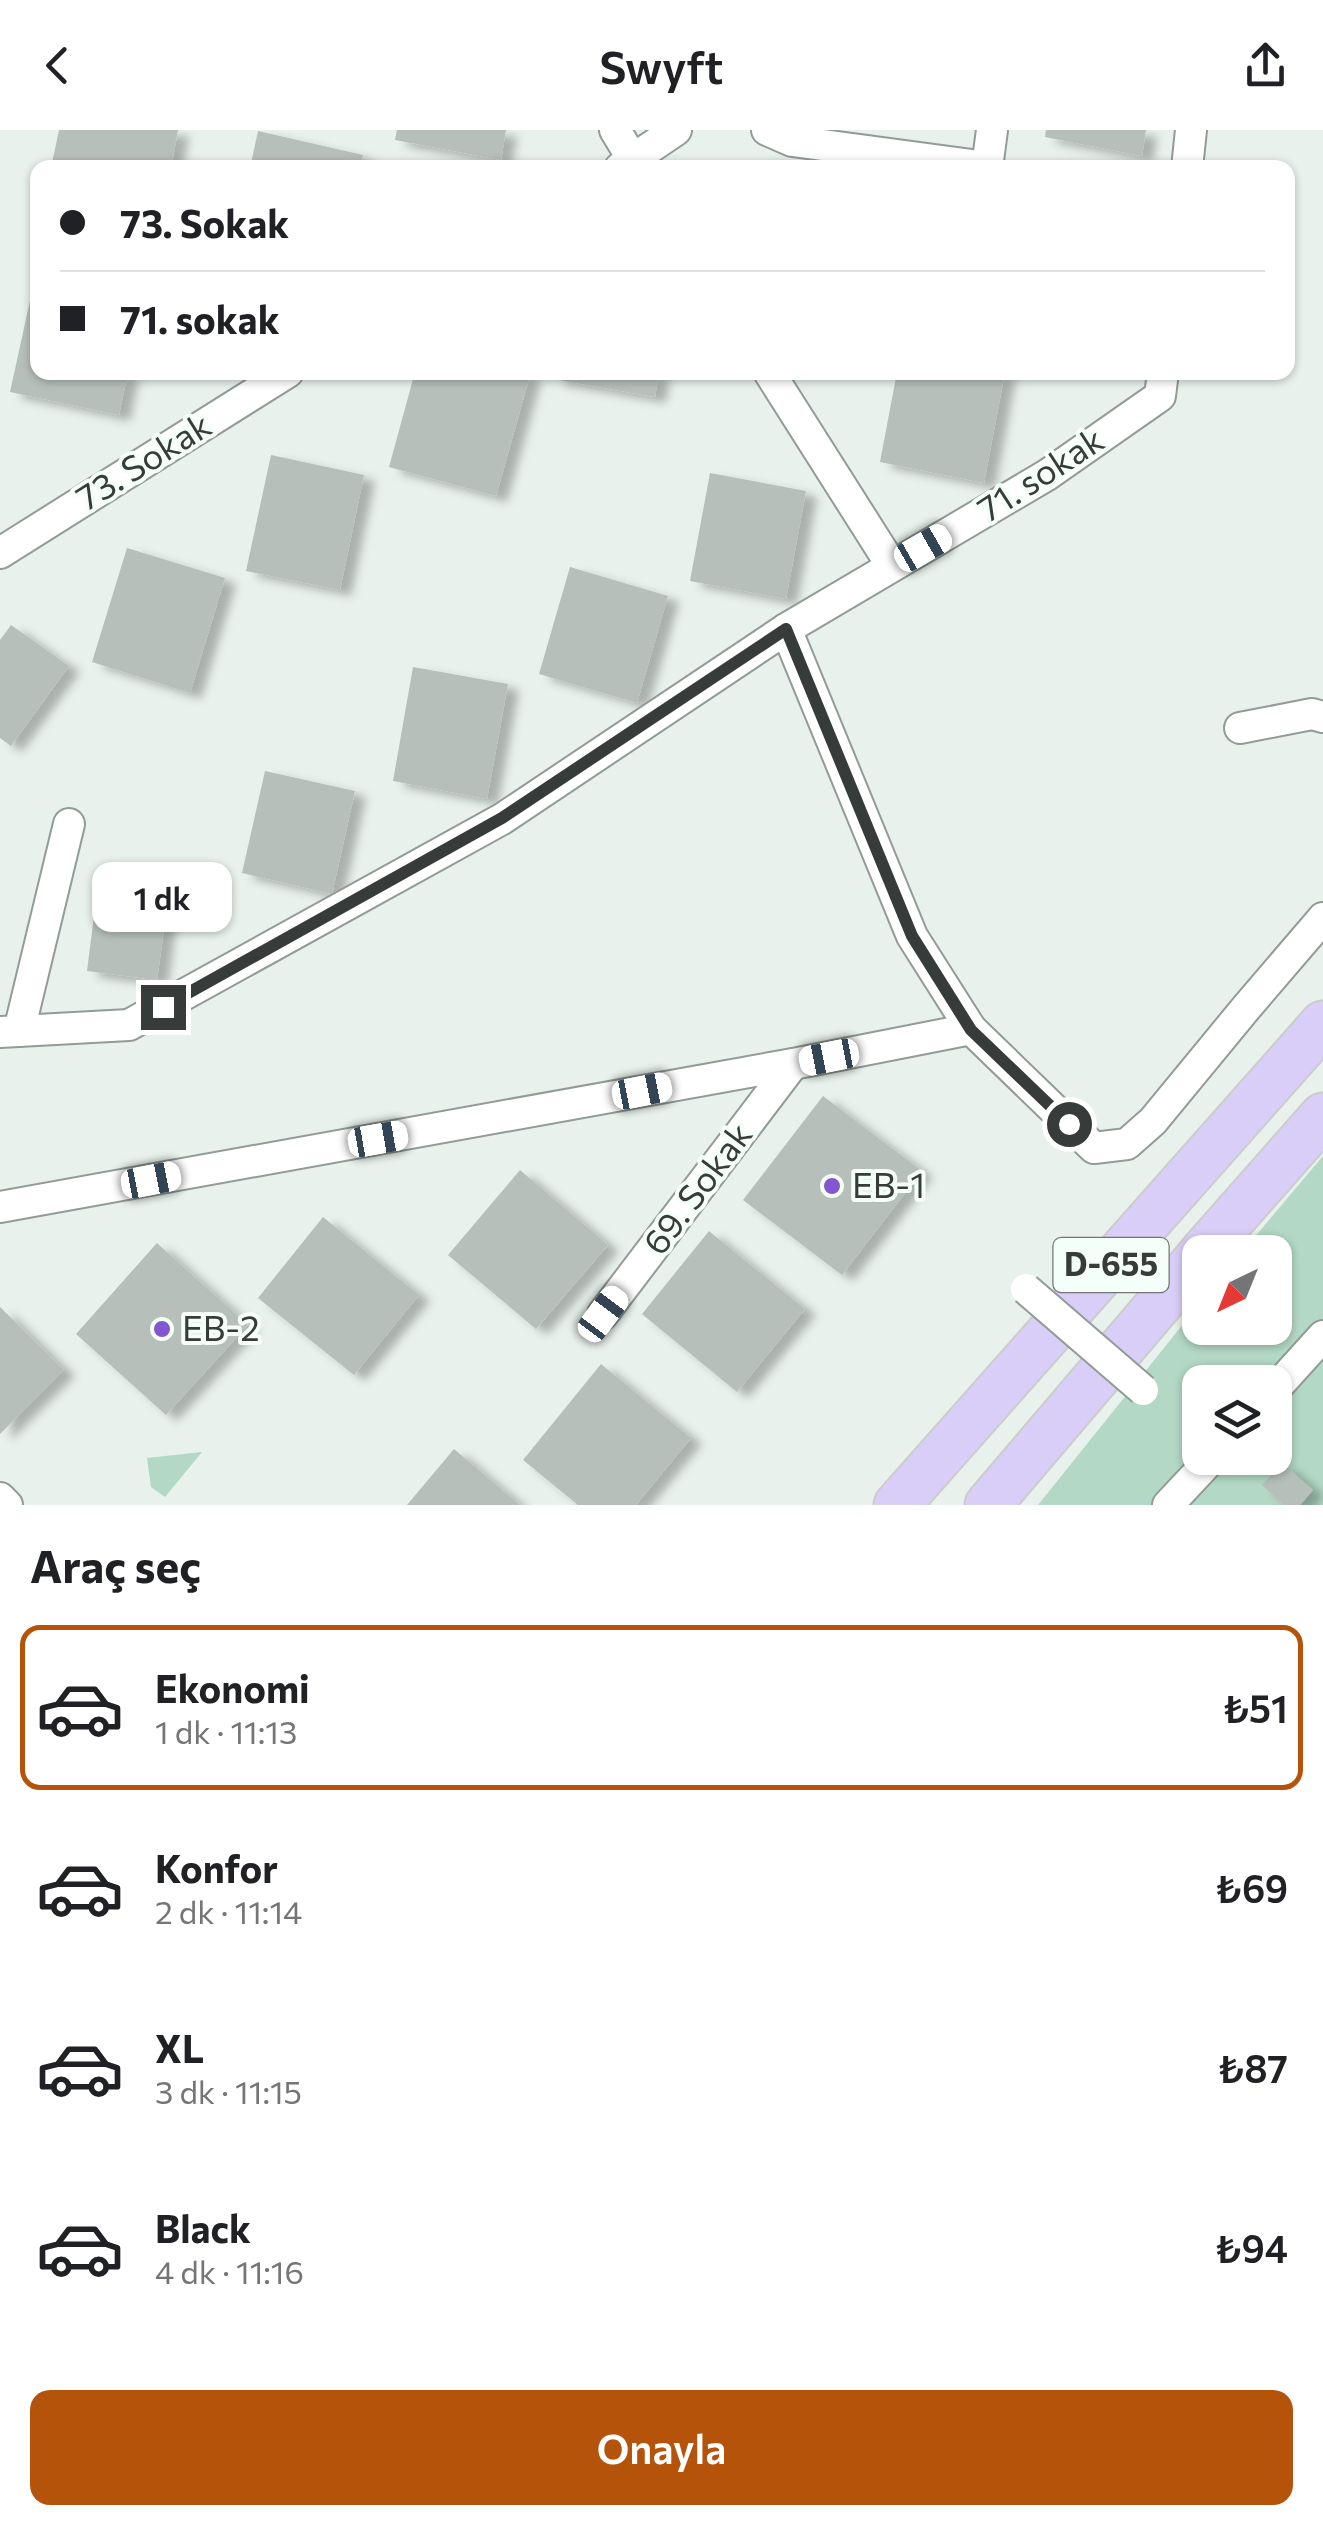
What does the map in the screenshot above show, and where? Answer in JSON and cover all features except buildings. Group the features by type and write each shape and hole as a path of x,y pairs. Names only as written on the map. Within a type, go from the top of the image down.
{"highway":[{"name":"D-655","path":"897,1505 1323,1024"},
{"name":"D-655","path":"1218,1235 1323,1116"},
{"name":"D-655","path":"988,1505 1182,1276"}],"street":[{"path":"615,130 628,160"},
{"path":"637,160 676,130"},
{"path":"767,130 792,141 934,160"},
{"path":"988,160 992,130"},
{"path":"1188,160 1191,130"},
{"name":"73. Sokak","path":"0,552 275,380"},
{"path":"774,380 892,566"},
{"name":"71. sokak","path":"10,1032 129,1026 502,818 786,629 1047,475 1160,396 1162,380"},
{"path":"786,629 912,936 971,1030 1094,1148 1127,1144 1153,1121 1323,918"},
{"path":"1240,728 1312,714 1323,717"},
{"path":"10,1032 69,824"},
{"name":"69. Sokak","path":"0,1207 971,1030"},
{"name":"69. Sokak","path":"603,1314 793,1064"},
{"path":"1026,1289 1143,1390"},
{"path":"1292,1370 1323,1336"},
{"path":"1168,1505 1196,1475"},
{"path":"0,1498 7,1505"}],"green space":[{"path":"1323,1156 1323,1505 1038,1505 1182,1325 1182,1345 1292,1345 1292,1235 1256,1235"},
{"path":"202,1452 165,1497 151,1487 147,1458"}],"place":[{"name":"EB-1","path":"832,1186"},
{"name":"EB-2","path":"162,1329"}],"route":[{"path":"163,1007 502,818 786,629 912,936 971,1030 1069,1124"}]}
